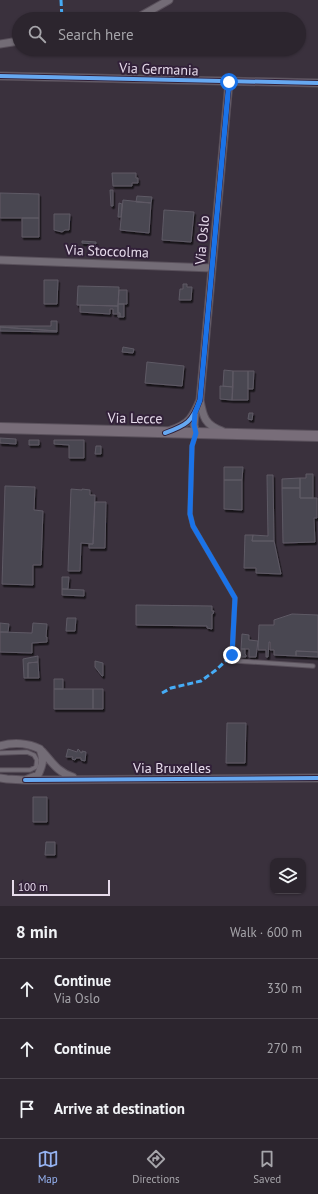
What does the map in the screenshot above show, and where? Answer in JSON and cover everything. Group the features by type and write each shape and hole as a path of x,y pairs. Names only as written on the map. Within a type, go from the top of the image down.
{"main road":[{"name":"Via Lecce","path":"0,428 318,436"}],"street":[{"path":"148,12 169,0"},
{"path":"0,44 12,42"},
{"name":"Via Germania","path":"0,76 318,83"},
{"name":"Via Oslo","path":"196,433 194,425 198,414 200,400 229,82"},
{"name":"Via Stoccolma","path":"0,260 212,268"},
{"path":"166,432 179,428 188,423 198,414 214,428 234,435"},
{"path":"5,744 32,745 40,749 43,757 43,765 38,775 25,780"},
{"name":"Via Bruxelles","path":"40,749 53,765 65,774 83,779"},
{"name":"Via Bruxelles","path":"5,779 318,778"}],"lane":[{"path":"196,433 192,446 190,514 193,526 235,598 232,655 237,661 313,666"},
{"path":"5,744 13,752"},
{"path":"0,753 27,752 34,755 37,760 36,767 30,770 0,770"},
{"path":"5,779 14,770"}],"building":[{"path":"112,173 136,173 138,183 132,183 132,186 113,186"},
{"path":"110,190 113,190 113,206 111,206"},
{"path":"0,193 39,194 39,218 0,218"},
{"path":"137,196 152,197 151,203 136,202"},
{"path":"123,200 151,203 149,233 120,230"},
{"path":"119,203 122,204 121,217 118,217"},
{"path":"164,210 194,212 191,242 162,240"},
{"path":"54,214 70,214 69,230 62,232 54,230"},
{"path":"22,218 39,218 39,237 22,237"},
{"path":"82,241 96,242 96,244 82,243"},
{"path":"44,280 58,280 57,304 44,304"},
{"path":"183,284 187,284 187,287 192,287 191,300 179,300 180,289 183,289"},
{"path":"78,286 119,287 118,306 77,305"},
{"path":"119,290 127,290 127,304 118,304"},
{"path":"118,304 124,304 124,317 120,317 120,313 118,313"},
{"path":"80,305 118,306 118,313 120,313 120,317 118,317 118,314 113,314 113,309 110,309 110,314 80,312"},
{"path":"51,321 57,321 57,331 0,327 51,326"},
{"path":"0,327 57,331 57,332 0,331"},
{"path":"123,347 134,349 133,353 122,352"},
{"path":"147,362 184,366 182,386 145,383"},
{"path":"224,370 233,371 233,387 223,386"},
{"path":"233,371 248,371 248,400 232,400"},
{"path":"248,371 254,371 253,389 248,389"},
{"path":"220,386 233,387 232,400 220,399"},
{"path":"249,413 253,413 252,420 248,419"},
{"path":"0,438 16,439 16,444 0,443"},
{"path":"29,440 39,440 39,445 29,445"},
{"path":"54,440 84,440 84,458 69,458 69,445 54,444"},
{"path":"96,446 101,446 101,454 95,454"},
{"path":"224,467 243,467 242,480 224,480"},
{"path":"306,474 313,474 313,498 300,498 300,478 306,478"},
{"path":"267,475 273,475 274,541 252,541 253,535 268,536"},
{"path":"300,478 300,488 282,488 282,479"},
{"path":"224,480 242,480 242,510 224,509"},
{"path":"5,486 35,487 34,510 43,511 41,565 33,565 33,585 2,584"},
{"path":"282,488 300,488 300,498 317,498 317,518 314,518 315,542 283,543"},
{"path":"71,489 90,490 90,495 95,495 93,544 81,543 80,571 68,571"},
{"path":"95,502 106,502 105,548 89,548 89,544 93,544"},
{"path":"245,535 253,535 252,541 274,541 281,574 256,573 256,568 244,568"},
{"path":"62,577 69,577 68,589 62,589"},
{"path":"62,589 84,590 84,596 62,595"},
{"path":"136,605 212,606 212,611 214,611 212,614 212,629 207,628 207,626 136,625"},
{"path":"292,614 318,615 318,652 296,651 296,656 274,655 274,650 270,650 269,642 268,657 266,657 266,650 258,650 259,625 274,625 274,620"},
{"path":"67,618 76,618 75,631 66,631"},
{"path":"0,623 9,624 8,632 0,632"},
{"path":"33,623 47,624 47,642 32,643 32,653 0,652 0,632 32,633"},
{"path":"242,634 249,635 249,640 258,641 256,657 249,657 249,649 241,649"},
{"path":"241,649 245,649 246,657 241,657"},
{"path":"296,651 318,652 318,657 296,656"},
{"path":"38,656 38,662 28,663 28,678 24,678 23,659"},
{"path":"95,661 103,663 103,676 95,667"},
{"path":"38,662 39,678 28,678 28,663"},
{"path":"54,679 63,679 63,689 54,689"},
{"path":"54,689 93,689 93,709 54,709"},
{"path":"93,689 103,689 103,709 93,709"},
{"path":"227,723 246,723 245,763 226,763"},
{"path":"68,749 77,752 78,749 82,753 82,751 86,752 85,761 81,760 81,758 76,758 75,760 72,759 73,757 66,757"},
{"path":"33,797 47,797 47,822 33,822"},
{"path":"46,842 55,842 55,855 45,855"}],"marked path":[{"path":"61,0 62,12"},
{"path":"162,693 171,688 201,681 216,670 232,655"}],"cycle path":[{"path":"0,76 318,83"},
{"path":"165,433 179,428 188,422 200,400 229,82"},
{"path":"25,780 318,778"}],"route":[{"path":"229,82 200,400 195,413 194,425 196,433 192,446 190,514 193,526 235,598 232,655"}]}
